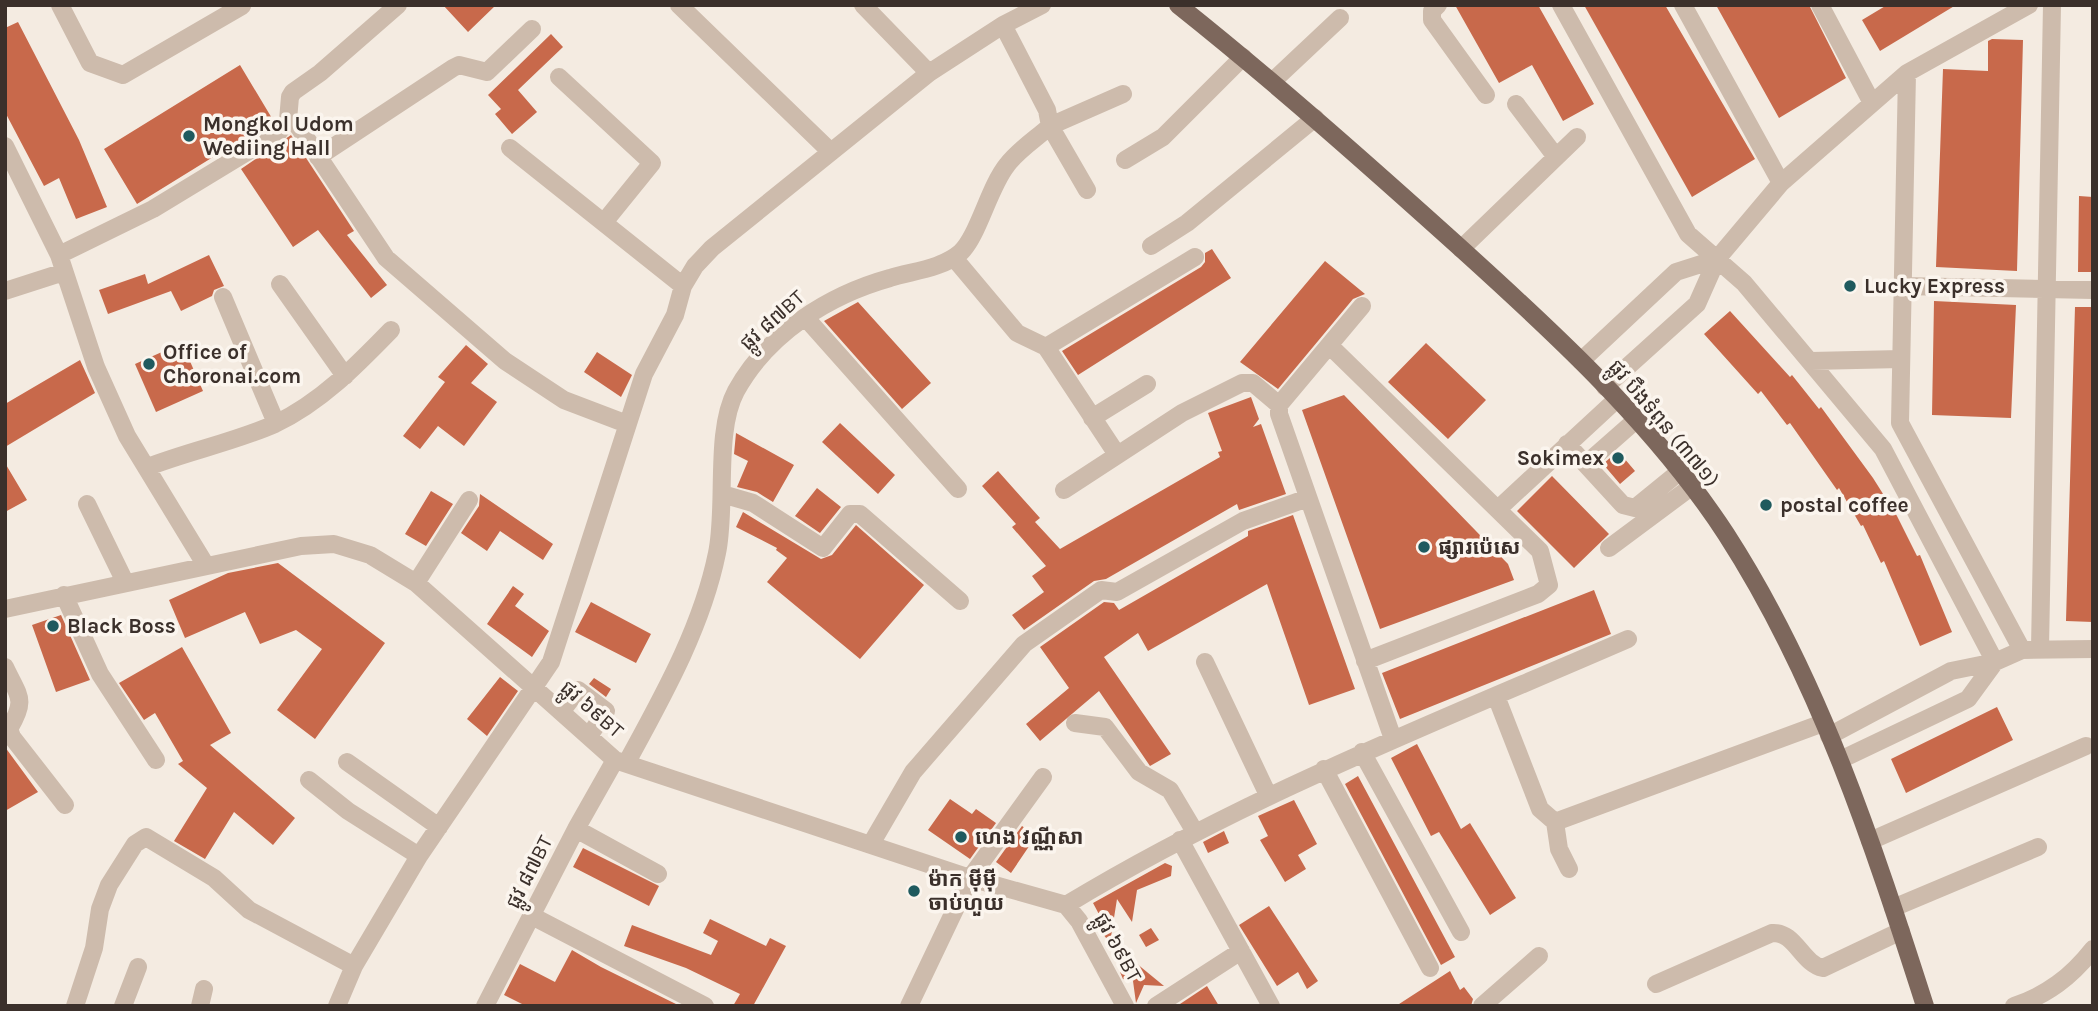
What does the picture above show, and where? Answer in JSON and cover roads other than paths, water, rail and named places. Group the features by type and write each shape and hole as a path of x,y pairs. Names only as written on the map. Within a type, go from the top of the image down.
{"main road":[{"name":"ផ្លូវ បឹងទំពុន (៣៧១)","path":"1178,5 1273,81 1461,248 1581,361 1636,420 1691,487 1724,532 1763,595 1840,760 1925,1006"}],"street":[{"path":"60,5 90,63 122,75 242,6"},
{"path":"5,291 61,263 197,184 278,133 288,120 293,92 320,73 398,5"},
{"path":"679,5 831,152"},
{"path":"863,5 929,73"},
{"path":"337,1006 354,966 419,856 535,690 562,635 644,374 675,315 683,286 695,266 712,248 929,73 1003,25 1042,5"},
{"path":"1438,5 1432,11 1432,20 1486,95"},
{"path":"1561,5 1688,234 1744,283 1883,449 1995,662"},
{"path":"1683,5 1781,183"},
{"path":"1820,5 1872,103"},
{"path":"1499,509 1567,444 1611,393 1697,304 1717,259 1781,183 1906,73 2029,5"},
{"path":"2031,649 2047,289 2052,5"},
{"path":"1273,81 1340,18"},
{"path":"1003,25 1039,94 1050,126 1087,190"},
{"path":"318,157 453,68 459,65 487,72 532,29"},
{"path":"1125,160 1163,137 1243,57"},
{"path":"1906,73 1900,423 2031,649"},
{"path":"559,77 652,163 605,221"},
{"path":"1116,453 1046,347 1017,333 954,258 963,251 1007,164 1050,126 1123,94"},
{"path":"1516,104 1556,157"},
{"path":"1151,246 1187,223 1315,118"},
{"path":"288,120 298,126 386,258 505,361 564,400 627,424"},
{"path":"1461,248 1577,137"},
{"path":"5,146 61,263 96,367 127,436 205,564"},
{"path":"510,148 605,221 683,286"},
{"path":"1046,347 1195,257"},
{"name":"ផ្លូវ ៨៧BT","path":"492,1003 576,829 665,693 699,614 718,551 727,418 731,401 754,365 805,317 855,288 954,258"},
{"path":"1581,361 1675,272 1717,259"},
{"path":"280,284 345,376"},
{"path":"1903,286 2093,290"},
{"path":"223,297 276,423"},
{"path":"1362,306 1279,405 1279,414 1393,739"},
{"path":"805,317 958,489"},
{"path":"148,467 276,423 318,398 345,376 391,330"},
{"path":"1330,346 1540,551 1549,578 1549,585 1544,591 1365,661"},
{"path":"1811,360 1901,359"},
{"path":"1063,490 1116,453 1182,413 1242,383 1253,383 1279,405"},
{"path":"1092,418 1147,384"},
{"path":"1586,464 1636,420"},
{"path":"1567,444 1623,505 1635,508 1678,472"},
{"path":"1609,548 1691,487"},
{"path":"722,494 753,503 820,548 827,546 850,514 860,514 960,601"},
{"path":"872,844 913,772 1024,644 1101,590 1117,593 1243,521 1308,498"},
{"path":"416,583 469,500"},
{"path":"87,504 125,582"},
{"name":"ផ្លូវ ៦៩BT","path":"5,609 205,564 301,546 334,544 370,555 416,583 535,690 621,761 970,878 1066,905 1079,921 1125,1006"},
{"path":"64,595 100,674 156,760"},
{"path":"1066,905 1187,836 1268,795 1628,639"},
{"path":"1555,822 1826,729 1951,671 1995,662 2031,649 2093,649"},
{"path":"1205,662 1268,795"},
{"path":"1840,760 1968,699 1995,662"},
{"path":"5,667 21,706 20,714 9,729 12,737 65,805"},
{"path":"561,712 578,690 606,711 589,736"},
{"path":"1496,696 1540,809 1555,822 1559,849 1569,869"},
{"path":"1075,723 1105,727 1139,772 1170,790 1187,836 1241,951 1271,1006"},
{"path":"1870,841 2086,746"},
{"path":"1362,752 1461,932"},
{"path":"347,762 439,827"},
{"path":"1324,769 1430,968"},
{"path":"909,1006 970,878 1043,777"},
{"path":"309,780 348,811 419,856"},
{"path":"576,829 658,874"},
{"path":"75,1006 94,948 100,909 109,885 135,844 146,837 214,878 249,910 354,966"},
{"path":"1893,908 2038,847"},
{"path":"532,916 705,1006"},
{"path":"1656,984 1772,933 1786,935 1814,966 1823,968 1901,931"},
{"path":"2014,1006 2041,997 2075,971 2093,949"},
{"path":"1156,1006 1241,951"},
{"path":"1482,1006 1539,956"},
{"path":"122,1006 138,967"}],"place":[{"name":"Mongkol Udom Wediing Hall","path":"189,136"},
{"name":"Lucky Express","path":"1850,286"},
{"name":"Office of Choronai.com","path":"149,364"},
{"name":"Sokimex","path":"1618,458"},
{"name":"postal coffee","path":"1766,505"},
{"name":"ផ្សារប៉េសេ","path":"1424,547"},
{"name":"Black Boss","path":"53,626"},
{"name":"ហេង វណ្ណីសា","path":"961,837"},
{"name":"ម៉ាក ម៉ីម៉ី ចាប់ហួយ","path":"914,891"}]}
